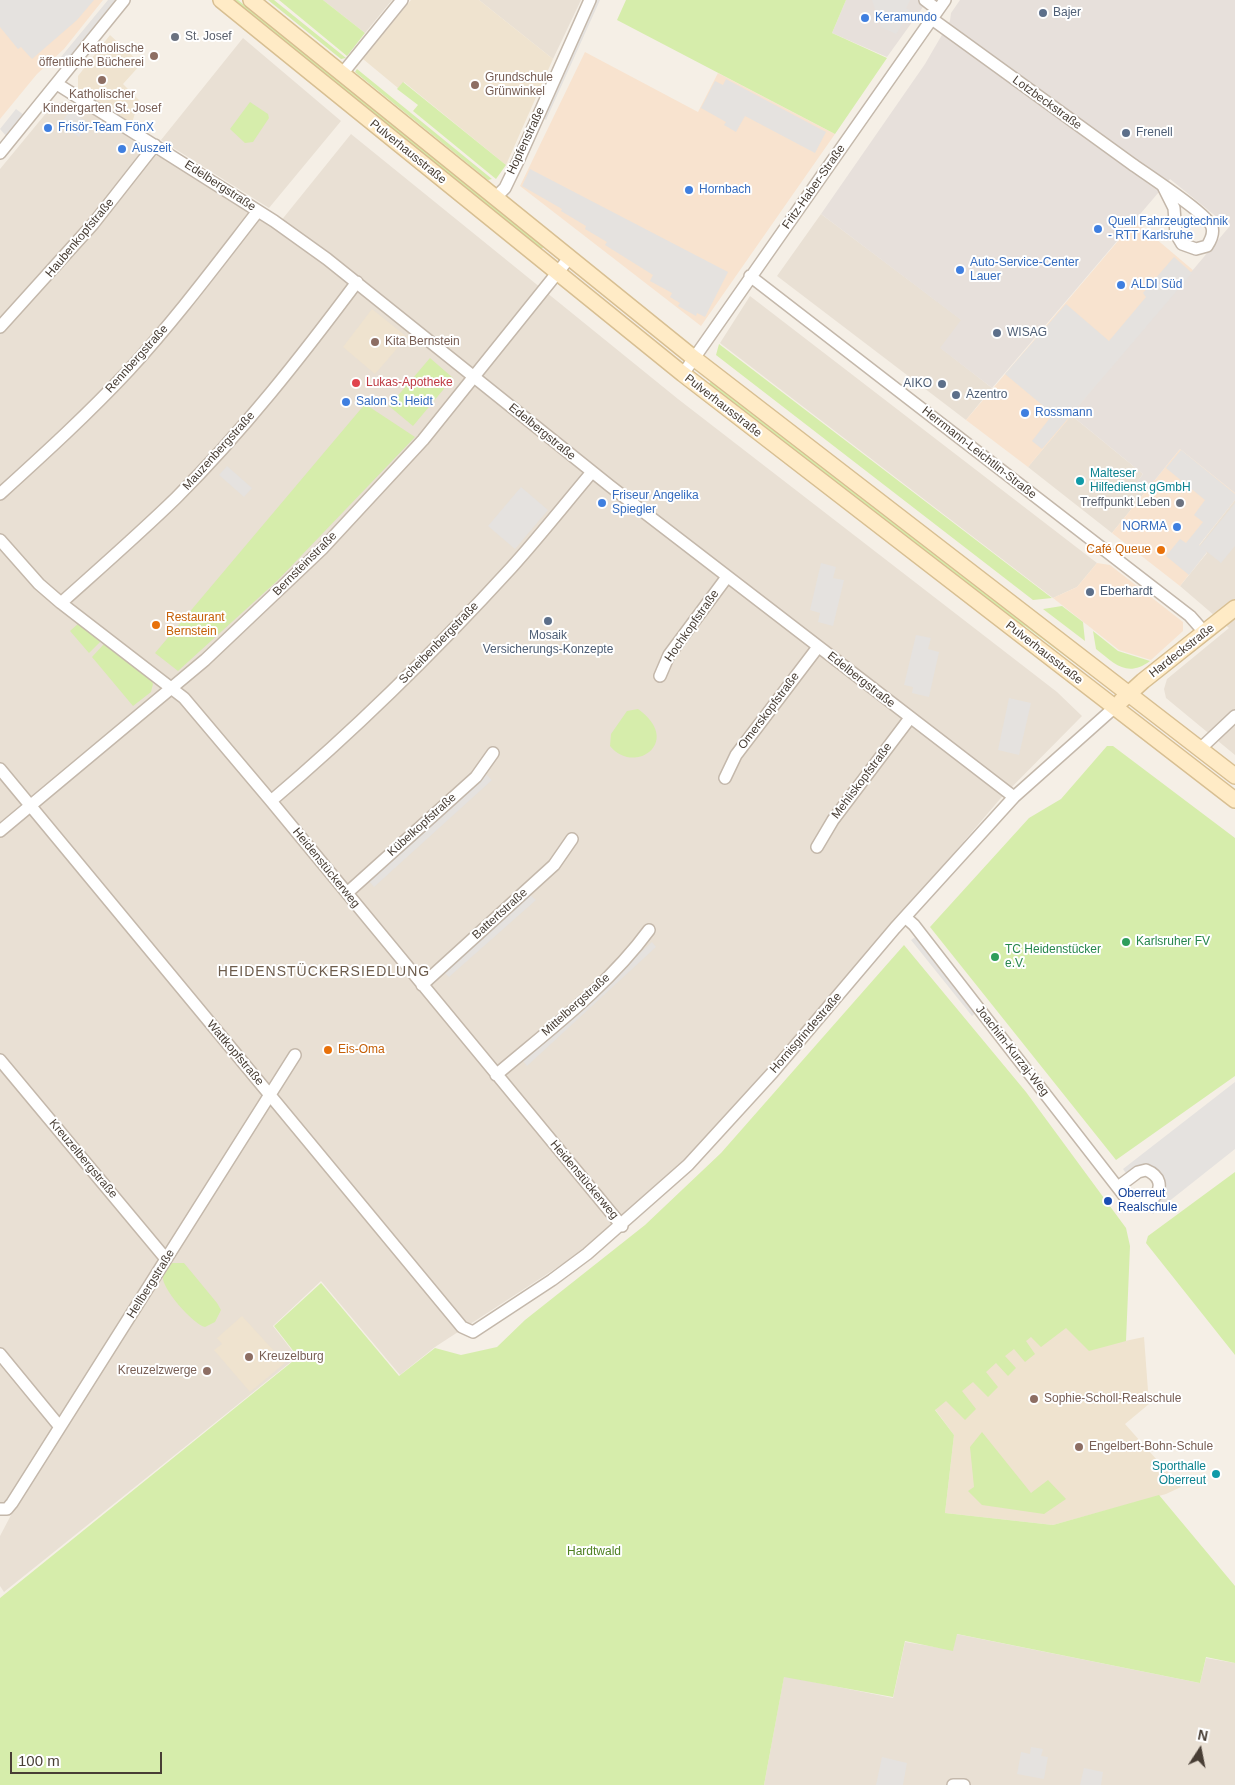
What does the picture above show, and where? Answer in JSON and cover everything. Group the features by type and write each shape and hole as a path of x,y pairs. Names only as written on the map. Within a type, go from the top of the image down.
{"main road":[{"name":"Pulverhausstraße","path":"220,0 683,374 1235,800"},
{"name":"Pulverhausstraße","path":"251,0 695,359 1235,776"},
{"name":"Hardeckstraße","path":"1115,708 1129,694 1235,608"}],"street":[{"path":"0,153 124,0"},
{"path":"342,74 402,0"},
{"name":"Hopfenstraße","path":"496,198 505,188 519,159 590,0"},
{"name":"Lotzbeckstraße","path":"925,0 935,15 1163,186 1209,221 1213,235 1207,246 1196,249 1182,244 1176,234 1174,208 1163,186"},
{"name":"Fritz-Haber-Straße","path":"683,374 945,0"},
{"name":"Edelbergstraße","path":"57,84 258,211 357,282 592,472 1014,797"},
{"name":"Haubenkopfstraße","path":"0,327 89,229 155,145"},
{"name":"Rennbergstraße","path":"0,494 74,426 128,371 183,308 258,211"},
{"name":"Bernsteinstraße","path":"0,831 172,688 238,630 322,549 423,440 570,258"},
{"name":"Herrmann-Leichtlin-Straße","path":"750,276 1190,616 1205,633"},
{"name":"Mauzenbergstraße","path":"61,603 178,496 218,453 302,356 357,282"},
{"name":"Scheibenbergstraße","path":"271,801 359,723 425,659 512,567 592,472"},
{"name":"Heidenstückerweg","path":"0,540 39,584 61,603 172,688 271,801 622,1226"},
{"name":"Hochkopfstraße","path":"660,676 669,655 726,577"},
{"name":"Omerskopfstraße","path":"725,778 736,755 818,647"},
{"name":"Hornisgrindestraße","path":"473,1332 552,1280 622,1226 688,1165 741,1108 905,916 1014,797 1115,708"},
{"path":"1200,748 1235,716"},
{"name":"Mehliskopfstraße","path":"817,847 832,820 910,718"},
{"name":"Kübelkopfstraße","path":"347,893 476,777 493,753"},
{"name":"Wattkopfstraße","path":"0,769 462,1327 473,1332"},
{"name":"Battertstraße","path":"422,985 554,865 572,839"},
{"name":"Joachim-Kurzaj-Weg","path":"905,916 914,925 1118,1187"},
{"name":"Mittelbergstraße","path":"496,1075 574,1008 631,954 649,930"},
{"name":"Hellbergstraße","path":"2,1509 12,1503 295,1054"},
{"name":"Kreuzelbergstraße","path":"0,1060 166,1259"},
{"path":"0,1354 60,1427"},
{"path":"953,1785 964,1785"}],"shaded area":[{"path":"0,0 103,0 64,49 37,74 0,119"},
{"path":"0,0 94,0 77,20 32,59 21,47 18,49 0,27"},
{"path":"108,0 118,0 66,62 61,57"},
{"path":"323,0 392,0 365,33"},
{"name":"Grundschule Grünwinkel","path":"411,0 479,0 553,59 506,165 404,82 398,88 363,59"},
{"path":"479,0 581,0 553,59"},
{"path":"596,0 600,0 546,120 542,117"},
{"path":"846,0 928,0 887,57 832,33"},
{"path":"872,0 910,0 906,8 911,11 896,34 881,27"},
{"path":"960,0 1235,0 1235,493 1180,449 1146,491 1136,483 1143,474 1071,415 1229,227 1170,179 992,388 940,348 961,320 821,214 925,64 950,21 951,13"},
{"name":"Katholischer Kindergarten St. Josef","path":"110,35 141,64 123,84 139,100 132,123 78,89 78,76"},
{"path":"243,38 341,121 269,208 161,140"},
{"path":"585,52 698,112 718,73 835,134 701,326 520,186"},
{"path":"726,79 826,132 815,153 745,116 736,132 724,125 726,122 701,108 715,81 723,85"},
{"path":"65,101 77,104 159,157 164,156 276,227 351,134 678,399 1057,692 1082,716 1000,799 764,1076 689,1156 584,1250 435,1347 400,1375 321,1281 273,1326 297,1357 4,1592 0,1586 0,1536 11,1515 0,1502 0,169 52,106"},
{"path":"16,109 24,115 7,137 0,129"},
{"path":"70,111 89,123 79,137 60,124"},
{"path":"530,169 728,272 705,317 697,313 696,316 678,306 680,303 670,297 672,293 650,281 653,275 605,245 607,242 585,229 586,226 561,211 562,209 522,186"},
{"path":"821,214 962,320 941,348 992,388 966,420 777,276"},
{"path":"1135,221 1194,271 1028,467 966,420"},
{"path":"1174,257 1192,273 1042,449 1032,441 1053,414 1005,374 1066,304 1109,341 1146,297 1143,293"},
{"path":"750,296 1097,563 1077,587 1053,598 720,343"},
{"name":"Kita Bernstein","path":"372,309 407,337 375,374 343,347"},
{"path":"1071,415 1143,474 1136,483 1146,491 1112,533 1028,467"},
{"path":"1180,449 1235,493 1235,500 1199,545 1207,552 1180,586 1112,533"},
{"path":"1181,450 1235,494 1235,500 1199,545 1207,552 1189,575 1166,556 1180,539 1186,543 1203,522 1194,515 1205,500 1166,468"},
{"path":"227,466 252,488 244,497 219,475"},
{"path":"521,487 548,510 515,549 488,526"},
{"path":"1235,500 1235,755 1166,698 1164,689 1167,679 1229,628 1180,586 1207,553 1199,546"},
{"path":"1235,503 1235,546 1221,563 1200,546"},
{"path":"821,563 836,567 833,578 844,580 833,626 818,622 820,613 810,610"},
{"path":"1097,563 1110,565 1183,622 1183,631 1151,660 1119,650 1053,598 1077,587"},
{"path":"916,635 931,638 928,649 939,652 929,697 912,693 913,687 904,685"},
{"path":"1009,698 1031,703 1019,755 998,750"},
{"path":"486,774 492,780 374,887 369,881"},
{"path":"530,895 536,900 449,977 444,972"},
{"path":"918,935 978,1011 972,1016 911,940"},
{"path":"652,942 656,947 527,1066 522,1060"},
{"path":"1235,1082 1235,1149 1153,1214 1142,1199 1154,1188 1154,1181 1143,1174 1132,1182 1123,1169"},
{"path":"1054,1314 1125,1341 1144,1337 1149,1404 1125,1424 1181,1487 1166,1494 1053,1525 945,1513 954,1435 934,1408"},
{"name":"Kreuzelburg","path":"242,1316 285,1363 250,1392 214,1350 222,1344 217,1338"},
{"path":"956,1634 1200,1683 1206,1658 1235,1663 1235,1785 764,1785 784,1676 893,1698 905,1642 953,1650"},
{"path":"1031,1747 1043,1749 1041,1756 1048,1757 1044,1779 1017,1774 1021,1752 1030,1754"},
{"path":"882,1757 907,1763 903,1785 876,1785"},
{"path":"1084,1768 1103,1772 1101,1785 1080,1785"}],"green space":[{"path":"230,0 238,0 545,245 540,251"},
{"path":"268,0 274,0 346,58 341,59"},
{"path":"279,0 323,0 365,33 347,56"},
{"path":"626,0 846,0 832,33 887,58 835,134 617,20"},
{"path":"357,69 492,179 488,180 355,72"},
{"path":"403,82 506,165 496,179 413,111 418,105 397,89"},
{"path":"250,102 268,114 269,118 253,142 245,143 230,129"},
{"path":"719,344 1052,598 1033,600 716,355"},
{"path":"430,358 453,378 413,426 389,406"},
{"path":"712,380 1098,678 1097,680 1025,626 1010,620 707,386"},
{"path":"365,404 415,437 277,581 178,671 155,653"},
{"path":"1062,606 1083,622 1085,641 1043,609"},
{"path":"79,623 102,640 89,653 70,631"},
{"path":"1093,631 1118,651 1150,661 1142,666 1128,669 1115,664 1096,649"},
{"path":"104,644 151,679 153,684 151,692 133,706 92,657"},
{"path":"638,709 651,721 656,733 656,743 650,751 642,756 631,758 620,754 610,746 611,734 627,711"},
{"name":"Karlsruher FV","path":"1107,746 1113,746 1235,838 1235,1076 1116,1160 930,927 1029,818 1061,799"},
{"name":"Hardtwald","path":"904,945 1026,1092 1126,1228 1130,1246 1126,1341 1089,1351 1066,1328 1041,1347 1031,1337 1026,1341 1035,1354 1025,1362 1014,1349 1005,1356 1016,1368 1008,1376 996,1363 986,1372 998,1387 988,1397 973,1382 962,1391 976,1409 965,1420 946,1401 935,1410 954,1435 945,1513 1053,1525 1159,1495 1235,1586 1235,1663 1206,1657 1200,1683 957,1634 953,1651 905,1641 893,1697 784,1677 764,1785 0,1785 0,1598 298,1357 274,1326 321,1283 399,1376 435,1348 461,1355 497,1347 525,1320 645,1225 721,1153"},
{"path":"1235,1172 1235,1355 1146,1243 1148,1236"},
{"path":"172,1263 184,1263 217,1303 221,1310 215,1322 205,1327 200,1325 186,1313 172,1296 163,1281 163,1276"},
{"path":"982,1432 1031,1493 1048,1480 1066,1499 1044,1514 982,1505 968,1491 974,1487 970,1447"}],"place":[{"name":"Bajer","path":"1043,13"},
{"name":"Keramundo","path":"865,18"},
{"name":"St. Josef","path":"175,37"},
{"name":"Katholische öffentliche Bücherei","path":"154,56"},
{"name":"Katholischer Kindergarten St. Josef","path":"102,80"},
{"name":"Grundschule Grünwinkel","path":"475,85"},
{"name":"Frisör-Team FönX","path":"48,128"},
{"name":"Frenell","path":"1126,133"},
{"name":"Auszeit","path":"122,149"},
{"name":"Hornbach","path":"689,190"},
{"name":"Quell Fahrzeugtechnik - RTT Karlsruhe","path":"1098,229"},
{"name":"Auto-Service-Center Lauer","path":"960,270"},
{"name":"ALDI Süd","path":"1121,285"},
{"name":"WISAG","path":"997,333"},
{"name":"Kita Bernstein","path":"375,342"},
{"name":"Lukas-Apotheke","path":"356,383"},
{"name":"AIKO","path":"942,384"},
{"name":"Azentro","path":"956,395"},
{"name":"Salon S. Heidt","path":"346,402"},
{"name":"Rossmann","path":"1025,413"},
{"name":"Malteser Hilfedienst gGmbH","path":"1080,481"},
{"name":"Friseur Angelika Spiegler","path":"602,503"},
{"name":"Treffpunkt Leben","path":"1180,503"},
{"name":"NORMA","path":"1177,527"},
{"name":"Café Queue","path":"1161,550"},
{"name":"Eberhardt","path":"1090,592"},
{"name":"Mosaik Versicherungs-Konzepte","path":"548,621"},
{"name":"Restaurant Bernstein","path":"156,625"},
{"name":"Karlsruher FV","path":"1126,942"},
{"name":"TC Heidenstücker e.V.","path":"995,957"},
{"name":"Eis-Oma","path":"328,1050"},
{"name":"Oberreut Realschule","path":"1108,1201"},
{"name":"Kreuzelburg","path":"249,1357"},
{"name":"Kreuzelzwerge","path":"207,1371"},
{"name":"Sophie-Scholl-Realschule","path":"1034,1399"},
{"name":"Engelbert-Bohn-Schule","path":"1079,1447"},
{"name":"Sporthalle Oberreut","path":"1216,1474"}],"district":[{"name":"HEIDENSTÜCKERSIEDLUNG","path":"324,972"}]}
